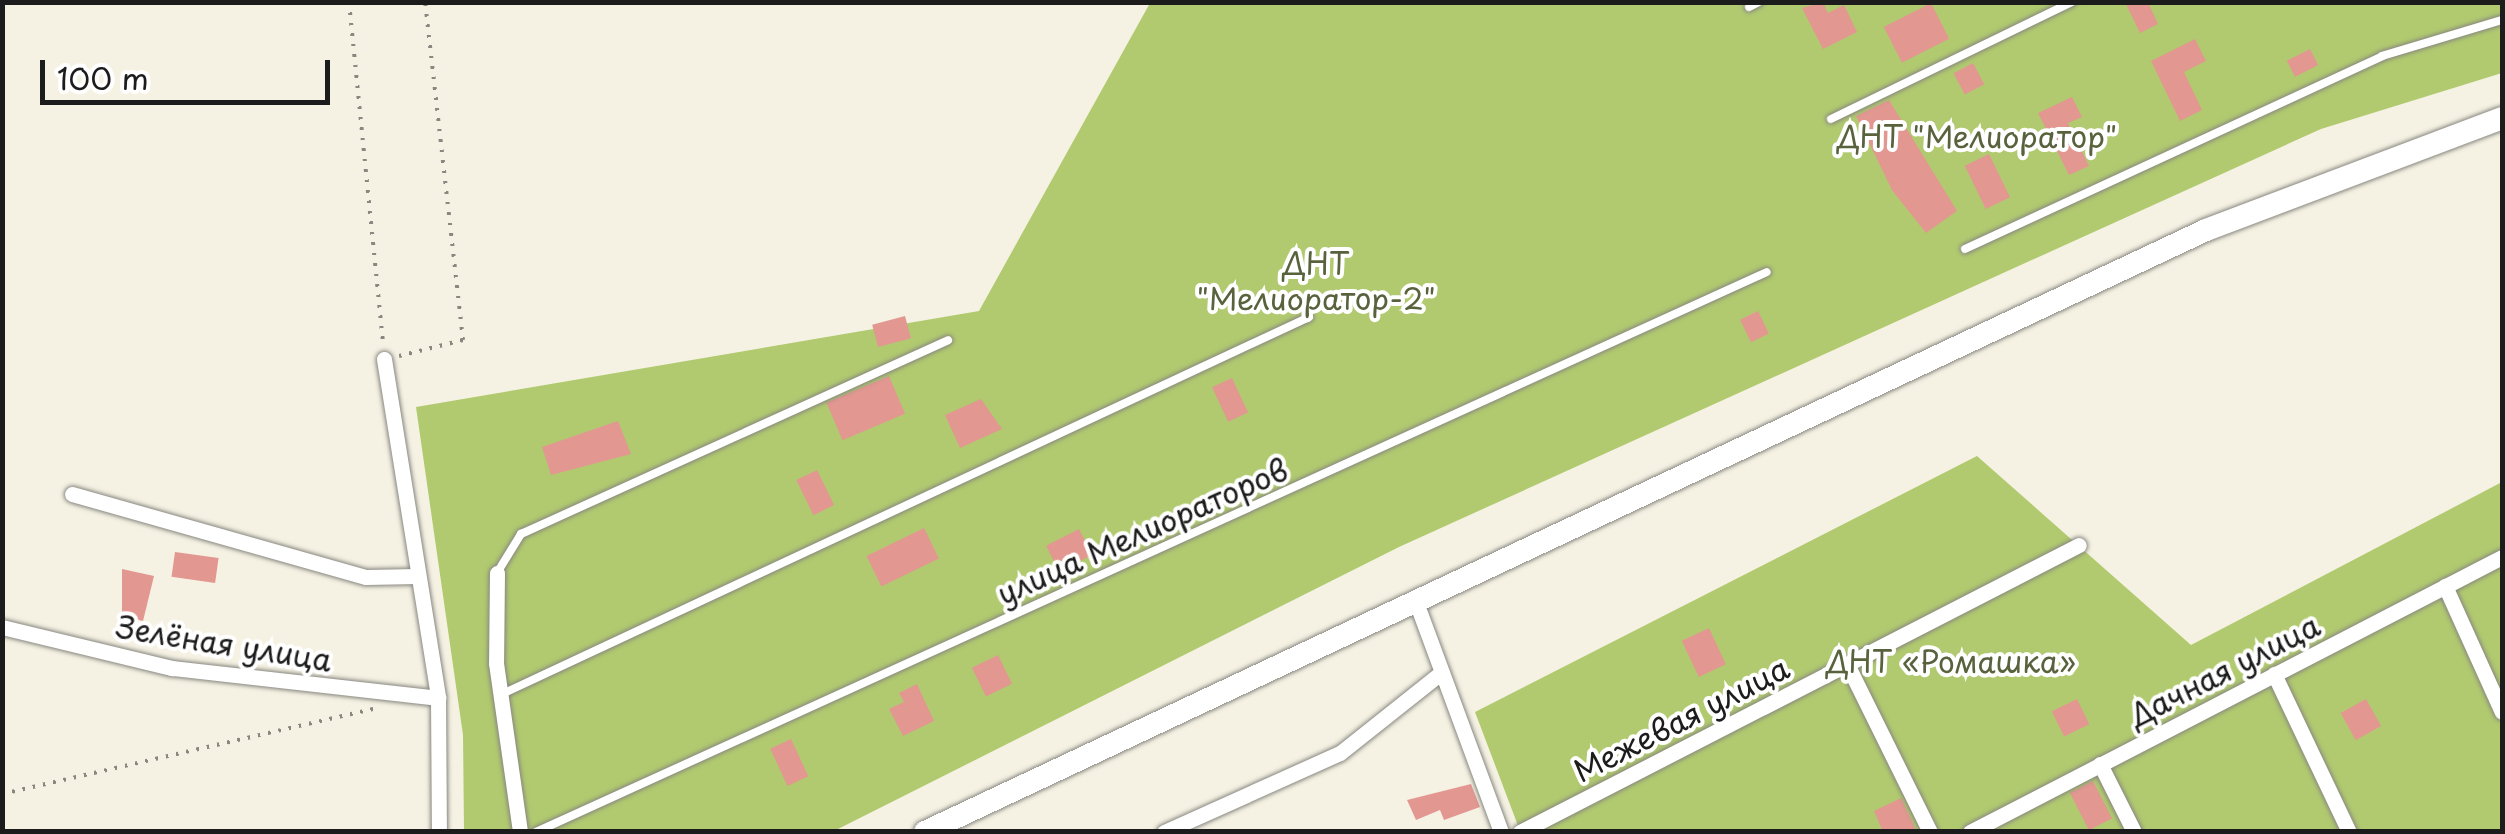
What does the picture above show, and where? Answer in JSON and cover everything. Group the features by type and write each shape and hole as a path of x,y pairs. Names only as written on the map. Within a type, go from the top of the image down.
{"main road":[{"path":"925,832 2206,230 2502,118"}],"street":[{"path":"384,359 438,698 439,832"},
{"path":"72,494 366,577 418,576"},
{"name":"Межевая улица","path":"1520,832 2079,545"},
{"name":"Дачная улица","path":"1970,832 2502,556"},
{"path":"497,573 500,696 520,832"},
{"path":"2445,586 2502,712"},
{"path":"1416,602 1501,832"},
{"name":"Зелёная улица","path":"2,627 172,668 377,695 438,698"},
{"path":"1847,664 1930,832"},
{"path":"1164,832 1340,753 1442,672"},
{"path":"2274,674 2350,832"},
{"path":"2100,764 2134,832"}],"lane":[{"path":"1749,7 1758,2"},
{"path":"1832,119 2072,2"},
{"path":"1965,250 2382,56 2502,20"},
{"name":"улица Мелиораторов","path":"536,832 1768,272"},
{"path":"500,696 1310,317"},
{"path":"497,573 521,534 948,340"}],"path":[{"path":"349,2 384,359 463,340 425,2"},
{"path":"2,794 376,711 377,695"}],"green space":[{"name":"ДНТ \"Мелиоратор-2\"","path":"1150,3 2502,3 2502,73 2321,129 1399,547 834,831 464,831 463,735 416,407 979,311"},
{"name":"ДНТ «Ромашка»","path":"1977,456 2191,645 2502,482 2502,831 1520,831 1475,712"}],"building":[{"path":"1823,2 1828,13 1844,5 1857,32 1823,49 1802,8"},
{"path":"2125,2 2148,2 2158,24 2140,33"},
{"path":"1931,3 1949,39 1902,63 1884,27"},
{"path":"2195,39 2206,61 2184,72 2202,110 2180,121 2151,61"},
{"path":"2310,49 2318,65 2295,77 2287,61"},
{"path":"1973,63 1984,84 1965,95 1954,73"},
{"path":"2072,97 2082,117 2068,123 2089,166 2069,175 2038,113"},
{"path":"1889,100 1957,211 1926,233 1892,190 1856,116"},
{"path":"1989,154 2010,197 1986,209 1965,166"},
{"path":"1758,311 1769,333 1751,342 1740,320"},
{"path":"905,316 911,338 878,347 872,325"},
{"path":"889,376 905,414 842,440 826,403"},
{"path":"1232,378 1248,412 1228,422 1212,387"},
{"path":"981,399 1002,429 960,448 945,415"},
{"path":"618,421 631,454 551,475 542,447"},
{"path":"817,470 834,505 813,515 796,480"},
{"path":"924,528 939,559 881,587 866,556"},
{"path":"1079,529 1092,555 1059,572 1046,546"},
{"path":"175,552 219,558 215,583 172,577"},
{"path":"122,569 154,576 143,621 122,616"},
{"path":"1709,628 1726,664 1699,677 1682,641"},
{"path":"998,655 1012,684 986,696 972,668"},
{"path":"917,684 934,721 903,736 889,709 904,702 899,693"},
{"path":"2077,699 2089,724 2064,736 2052,711"},
{"path":"2366,699 2381,726 2356,740 2341,713"},
{"path":"791,739 808,776 787,786 770,749"},
{"path":"2093,781 2112,818 2089,830 2070,793"},
{"path":"1471,784 1480,807 1444,820 1440,810 1416,820 1407,800"},
{"path":"1901,798 1917,832 1883,832 1874,811"}],"park label":[{"name":"ДНТ \"Мелиоратор\"","path":"1977,136"}]}
